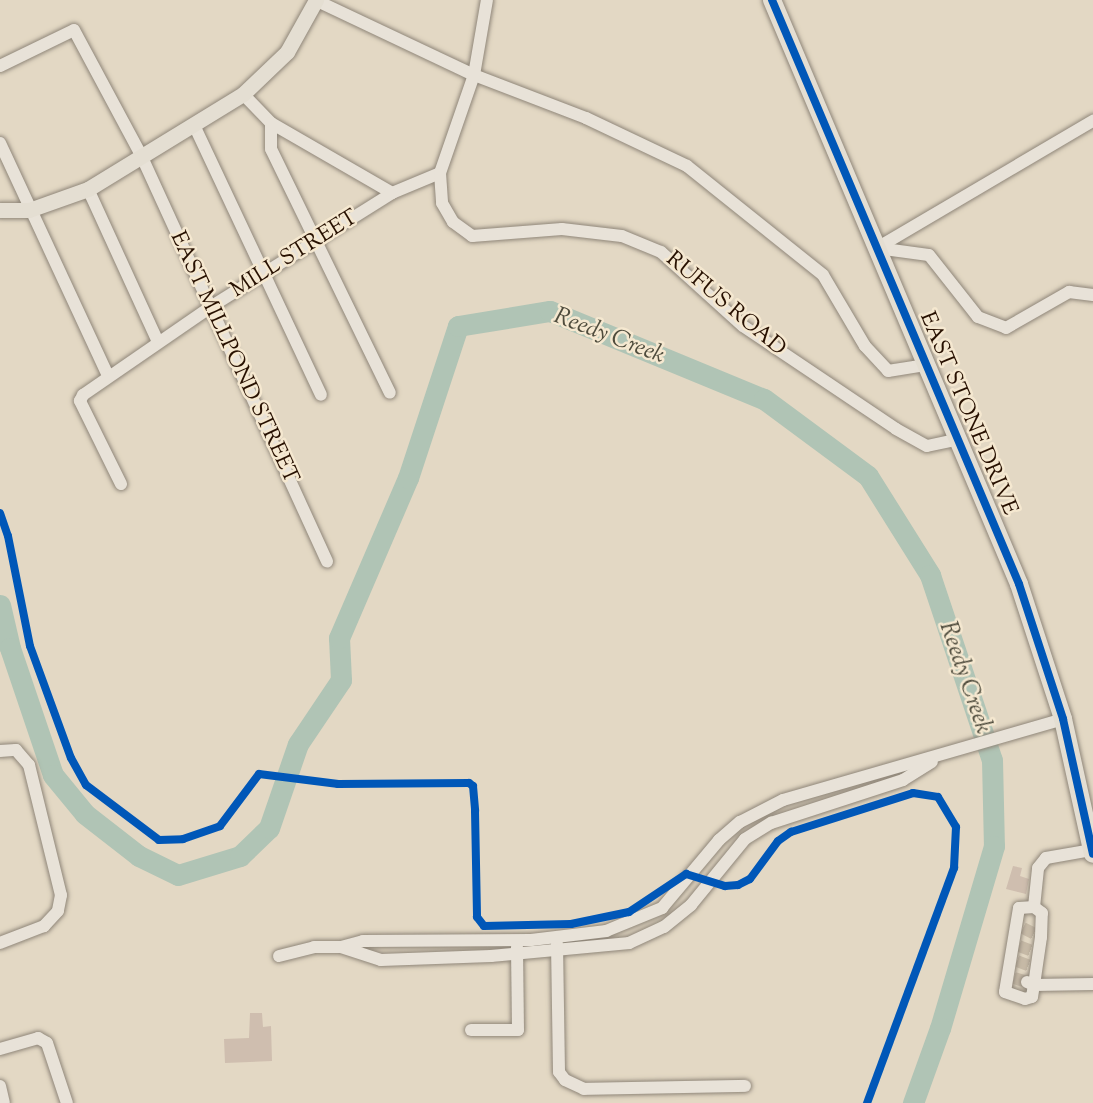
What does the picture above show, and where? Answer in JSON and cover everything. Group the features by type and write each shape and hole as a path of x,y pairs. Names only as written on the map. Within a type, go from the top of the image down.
{"highway":[{"name":"EAST STONE DRIVE","path":"772,0 1019,584 1063,719 1093,852"}],"main road":[{"path":"0,210 29,210 88,189 243,94 287,52 316,0"}],"street":[{"path":"316,0 474,75 586,118 687,166 823,275 865,346 888,371 927,365"},
{"path":"440,173 474,75 487,0"},
{"name":"EAST MILLPOND STREET","path":"0,66 74,30 141,155 209,308 327,561"},
{"path":"243,94 271,123 392,193"},
{"path":"877,248 1093,121"},
{"path":"271,123 271,149 390,393"},
{"path":"194,125 321,395"},
{"path":"0,143 29,210 108,376"},
{"name":"MILL STREET","path":"121,484 80,401 108,376 209,308 392,193 440,173"},
{"name":"RUFUS ROAD","path":"440,173 442,203 453,222 472,236 562,229 622,236 661,252 743,326 896,429 927,446 959,439"},
{"path":"88,189 158,342"},
{"path":"877,248 929,255 978,317 1006,328 1069,292 1093,295"},
{"path":"279,956 314,947 341,947 363,941 517,939 606,931 662,908 719,840 740,822 783,800 1063,719"},
{"path":"0,751 16,750 29,765 62,895 58,911 44,926 0,943"},
{"path":"341,947 381,960 557,952 629,943 664,927 691,905 745,839 763,828 903,780 943,755"},
{"path":"1034,907 1038,867 1046,858 1093,852"},
{"path":"1034,907 1042,913 1030,984 1032,997 1025,999 1005,992 1014,960 1019,927 1019,908 1034,907"},
{"path":"556,937 559,1072 565,1080 584,1089 745,1086"},
{"path":"471,1030 518,1030 517,939"},
{"path":"1030,984 1093,984"},
{"path":"0,1049 38,1038 47,1043 67,1103"},
{"path":"0,1086 4,1103"}],"building":[{"path":"1013,866 1022,868 1020,876 1029,879 1026,894 1006,889"},
{"path":"250,1013 262,1013 263,1027 271,1026 272,1061 225,1063 224,1039 249,1038"}],"waterway":[{"name":"Reedy Creek","path":"0,605 10,648 53,775 85,814 139,856 178,875 240,856 269,828 298,744 341,680 339,638 408,478 458,326 550,311 764,399 868,476 930,575 992,760 994,846 940,1028 913,1103"}],"tunnel":[{"path":"1023,928 1035,934"},
{"path":"1019,946 1032,951"},
{"path":"1017,961 1030,966"},
{"path":"1014,978 1027,982"}],"cycle path":[{"path":"772,0 1019,584 1063,719 1093,854"},
{"path":"0,513 8,536 30,646 71,758 86,785 159,840 183,839 220,826 259,774 338,784 469,783 473,786 475,811 477,917 484,926 571,924 629,912 686,874 725,886 738,885 750,879 778,841 791,832 913,793 938,797 956,827 954,868 867,1103"}]}
